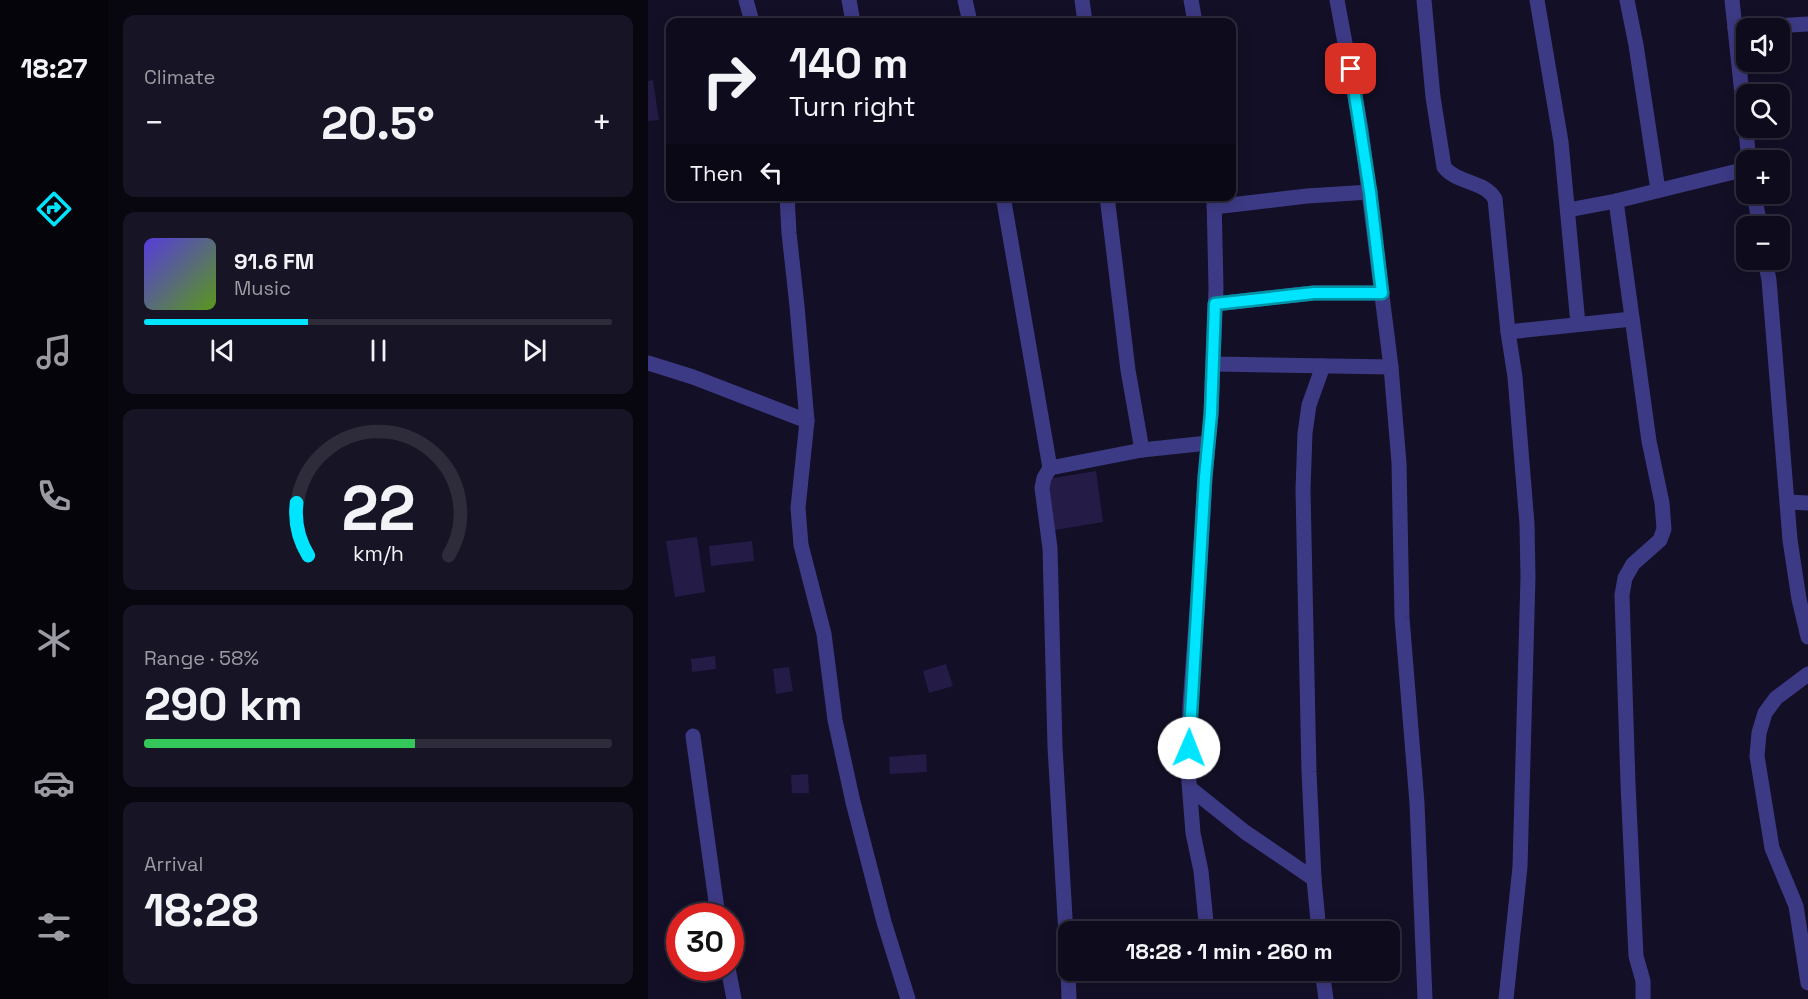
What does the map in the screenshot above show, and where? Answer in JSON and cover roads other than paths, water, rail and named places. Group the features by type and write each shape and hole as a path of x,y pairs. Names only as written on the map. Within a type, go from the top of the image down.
{"street":[{"path":"746,0 751,18"},
{"path":"849,0 852,18"},
{"path":"965,0 969,18"},
{"path":"1082,0 1084,18"},
{"path":"1191,0 1194,18"},
{"path":"1337,0 1351,69 1370,192 1391,367 1399,463 1402,618 1417,803 1425,999"},
{"path":"1424,0 1432,97 1444,167 1453,176 1474,182 1491,192 1496,199 1520,429 1527,524 1528,577 1520,867 1506,999"},
{"path":"1537,0 1561,142 1578,324"},
{"path":"1627,0 1658,190"},
{"path":"1732,0 1748,150"},
{"path":"1735,28 1808,24"},
{"path":"1568,210 1616,201 1736,171"},
{"path":"1236,201 1370,192"},
{"path":"787,201 807,421 798,508 801,545 824,634 835,720 853,802 884,922 908,999"},
{"path":"1004,201 1050,468 1044,478 1042,488 1050,548 1055,747 1065,921"},
{"path":"1108,201 1128,370 1142,450"},
{"path":"1206,921 1201,872 1193,833 1190,788 1190,705 1213,364 1214,202 1229,201"},
{"path":"1616,201 1649,441 1662,503 1664,529 1660,540 1633,564 1625,578 1622,595 1636,956 1643,981 1643,999"},
{"path":"1767,270 1790,540 1799,599 1808,637"},
{"path":"1215,304 1314,293 1382,293"},
{"path":"1509,332 1632,318"},
{"path":"648,363 693,377 807,421"},
{"path":"1213,364 1391,367"},
{"path":"1318,921 1314,879 1305,661 1303,490 1305,433 1309,405 1323,366"},
{"path":"1050,468 1142,450 1208,443"},
{"path":"1788,502 1808,503"},
{"path":"1808,674 1776,698 1764,713 1757,756 1772,848 1796,906 1808,981"},
{"path":"693,736 716,903"},
{"path":"1190,788 1245,832 1314,879"},
{"path":"731,981 734,999"},
{"path":"1068,981 1069,999"},
{"path":"1324,981 1326,999"}]}
